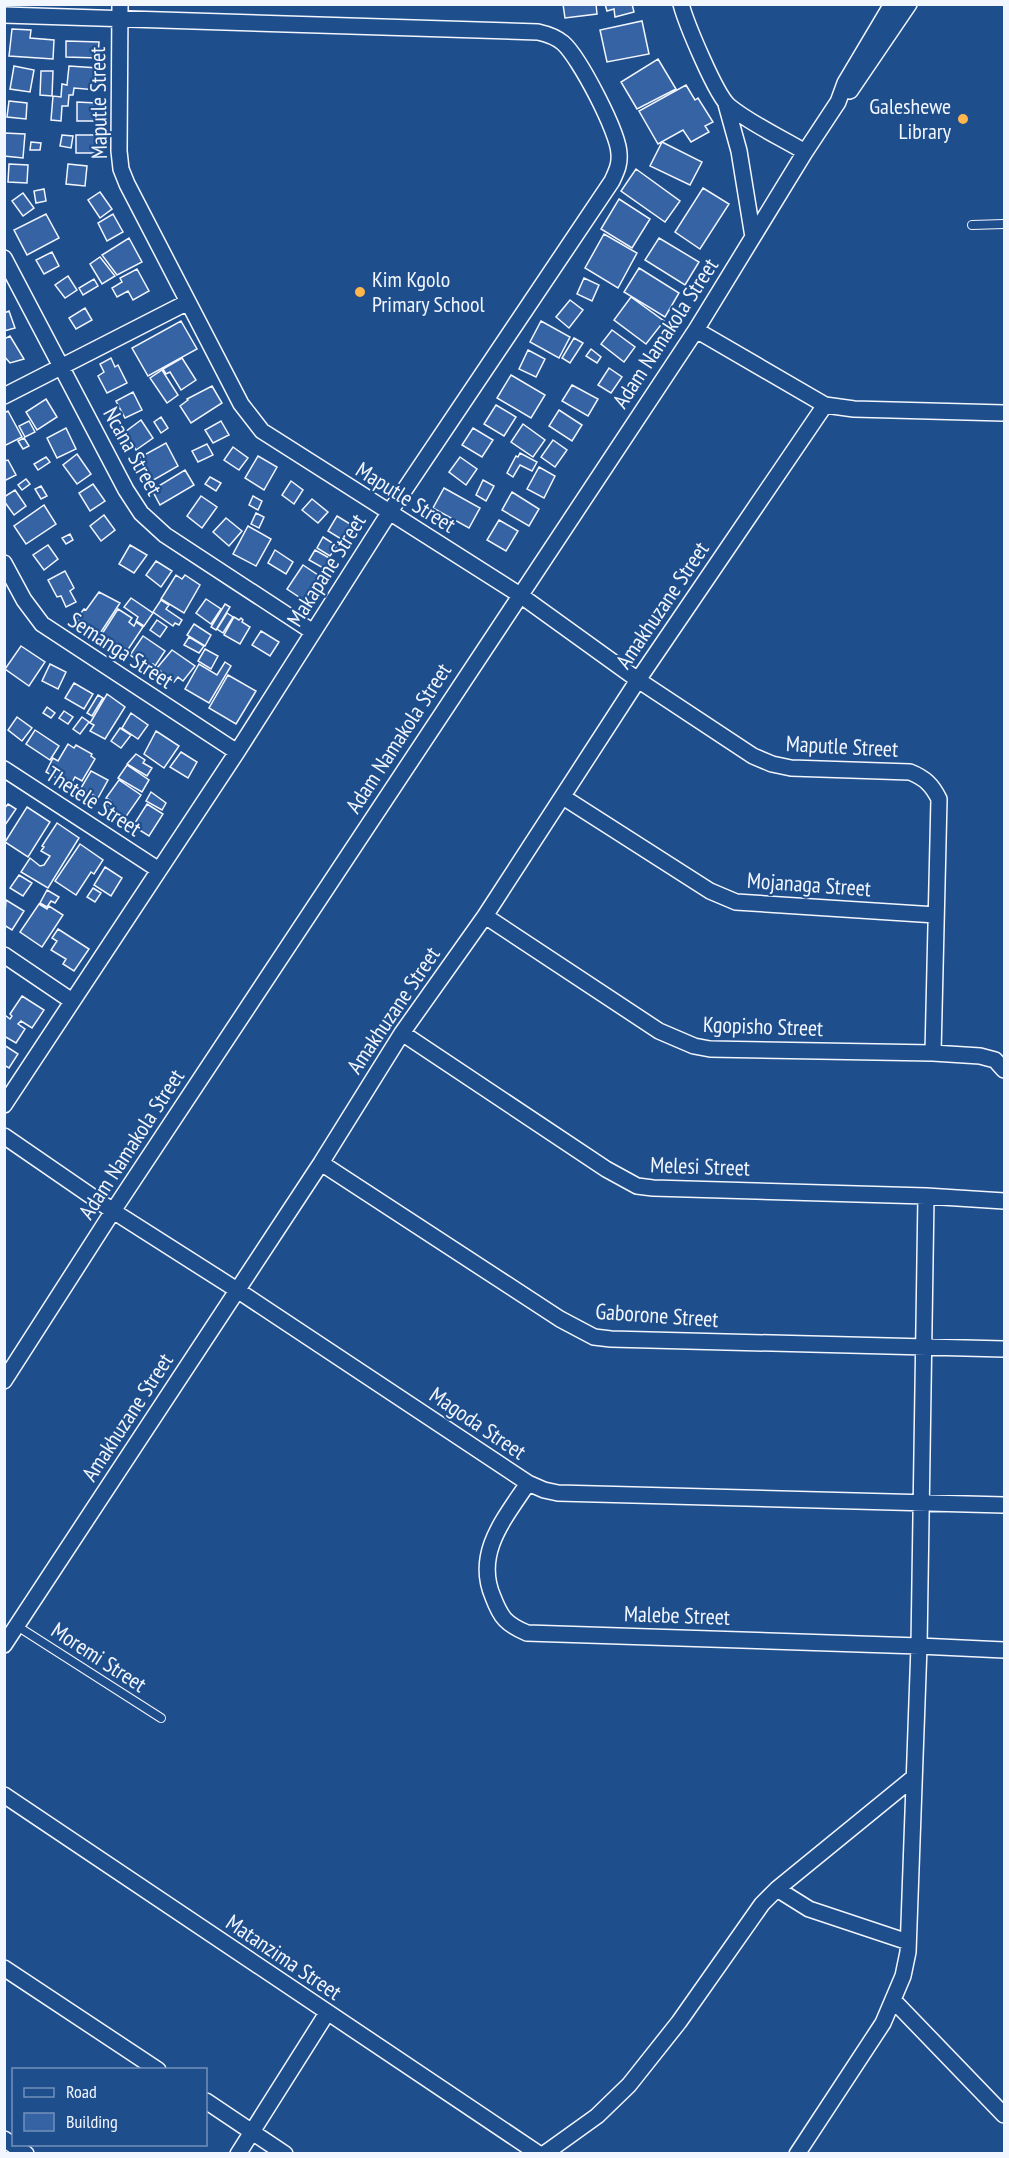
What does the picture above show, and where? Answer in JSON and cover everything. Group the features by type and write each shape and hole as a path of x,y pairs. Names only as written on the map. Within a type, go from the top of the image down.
{"street":[{"path":"681,4 697,48 726,104 739,151 753,237"},
{"path":"838,102 845,83 892,4"},
{"path":"838,102 852,89 909,4"},
{"path":"4,15 120,11"},
{"name":"Makapane Street","path":"4,1106 237,752 389,513 612,181 619,166 620,152 614,132 571,52 561,41 538,32 120,11"},
{"name":"Maputle Street","path":"120,11 119,151 121,169 241,404 262,431 520,595 638,680 737,747 772,764 791,768 910,772 927,781 934,788 939,799 936,915"},
{"name":"Adam Namakola Street","path":"4,1381 113,1212 696,330 838,102"},
{"path":"726,104 805,152"},
{"name":"Ncana Street","path":"4,258 126,490 151,524 313,632"},
{"path":"4,396 188,302"},
{"path":"696,330 825,405 854,409 1005,413"},
{"name":"Amakhuzane Street","path":"4,1645 321,1164 402,1033 485,916 638,680 825,405"},
{"name":"Semanga Street","path":"4,563 24,600 42,624 237,752"},
{"name":"Thetele Street","path":"4,769 159,870"},
{"name":"Mojanaga Street","path":"563,797 710,891 736,902 936,915"},
{"path":"933,1053 936,915"},
{"name":"Kgopisho Street","path":"485,916 658,1031 694,1047 722,1050 933,1053 987,1057 995,1060 1005,1070"},
{"path":"4,955 72,1001"},
{"name":"Melesi Street","path":"402,1033 606,1169 637,1186 1005,1201"},
{"name":"Magoda Street","path":"4,1136 113,1212 237,1290 528,1483 544,1490 558,1493 1005,1505"},
{"name":"Gaborone Street","path":"321,1164 560,1319 594,1337 1005,1349"},
{"path":"797,2154 883,2023 903,1976 908,1942 919,1646 926,1196"},
{"name":"Malebe Street","path":"528,1483 490,1543 486,1564 489,1588 504,1621 527,1633 1005,1650"},
{"path":"544,2154 597,2116 629,2085 674,2029 762,1904 777,1889 913,1778"},
{"name":"Matanzima Street","path":"4,1795 539,2154"},
{"path":"777,1889 809,1909 908,1942"},
{"path":"4,1968 155,2068"},
{"path":"894,2001 1005,2115"},
{"path":"238,2154 327,2013"},
{"path":"207,2102 285,2154"}],"lane":[{"path":"972,225 1005,224"},
{"name":"Moremi Street","path":"17,1626 161,1718"}],"building":[{"path":"563,4 596,4 597,14 565,18"},
{"path":"605,4 632,4 634,12 615,17 614,9 607,11"},
{"path":"642,21 649,54 607,62 600,30"},
{"path":"12,29 31,30 30,38 54,40 53,59 9,56"},
{"path":"66,41 99,42 98,58 66,57"},
{"path":"658,59 676,89 637,109 621,82"},
{"path":"14,66 34,70 30,92 10,89"},
{"path":"69,66 98,68 97,90 74,88 73,95 69,95 68,106 62,106 61,121 51,120 53,96 61,97 62,84 67,85"},
{"path":"41,71 53,71 52,96 40,95"},
{"path":"686,85 695,100 698,98 713,122 705,126 709,132 691,142 683,130 658,144 639,111"},
{"path":"9,101 27,103 26,119 7,117"},
{"path":"77,102 96,103 95,121 77,121"},
{"path":"4,133 25,134 23,158 4,156"},
{"path":"62,135 73,136 71,148 60,146"},
{"path":"76,135 96,135 97,153 76,153"},
{"path":"31,142 41,143 40,150 30,150"},
{"path":"662,142 702,162 690,185 650,166"},
{"path":"9,164 28,165 27,183 8,182"},
{"path":"68,164 87,166 85,186 66,184"},
{"path":"636,169 680,201 665,222 621,191"},
{"path":"703,188 729,204 700,249 675,232"},
{"path":"44,189 46,201 36,203 34,191"},
{"path":"100,192 112,209 100,218 88,200"},
{"path":"23,193 34,208 23,216 12,201"},
{"path":"619,199 650,219 632,248 601,229"},
{"path":"46,214 59,238 27,255 14,230"},
{"path":"113,214 123,232 107,241 98,223"},
{"path":"604,234 637,253 618,288 585,268"},
{"path":"129,238 142,262 117,275 102,255"},
{"path":"659,238 699,262 685,285 645,260"},
{"path":"52,252 59,266 44,274 36,260"},
{"path":"100,257 115,276 102,284 90,264"},
{"path":"639,268 679,293 665,317 624,292"},
{"path":"137,269 149,291 133,300 128,291 117,297 112,288 122,282 120,278"},
{"path":"68,276 77,290 65,298 55,285"},
{"path":"584,278 599,285 592,301 577,294"},
{"path":"94,279 98,286 83,295 79,288"},
{"path":"631,297 664,321 646,344 614,320"},
{"path":"570,300 583,310 569,328 556,317"},
{"path":"85,308 92,320 76,329 69,318"},
{"path":"9,311 15,328 4,331 4,313"},
{"path":"181,321 197,349 148,376 132,348"},
{"path":"541,321 570,337 559,358 530,342"},
{"path":"612,330 635,347 624,362 601,344"},
{"path":"10,336 24,359 10,363 4,356 4,339"},
{"path":"574,338 583,343 570,363 562,358"},
{"path":"591,349 601,357 597,363 586,356"},
{"path":"528,350 545,359 536,377 519,369"},
{"path":"111,358 115,367 118,365 127,383 107,393 98,376 104,372 100,364"},
{"path":"182,358 196,380 181,390 170,372 166,374 163,369"},
{"path":"609,368 622,377 611,393 598,385"},
{"path":"162,370 178,395 167,403 150,378"},
{"path":"511,375 545,395 531,418 497,398"},
{"path":"572,385 598,399 588,416 562,401"},
{"path":"212,386 222,403 191,423 180,406 187,399"},
{"path":"133,392 142,410 125,418 116,401"},
{"path":"46,399 57,417 37,430 26,412"},
{"path":"496,405 516,417 504,436 484,424"},
{"path":"559,410 582,425 572,441 549,426"},
{"path":"8,411 22,437 4,446 4,413"},
{"path":"161,417 168,428 161,433 154,422"},
{"path":"141,420 153,438 136,450 125,432"},
{"path":"29,421 35,432 25,437 19,426"},
{"path":"221,421 229,435 213,443 205,430"},
{"path":"523,424 545,440 533,457 511,442"},
{"path":"66,428 76,449 57,458 47,438"},
{"path":"473,428 493,440 482,457 462,445"},
{"path":"24,438 29,446 23,449 18,441"},
{"path":"553,440 567,450 555,467 541,457"},
{"path":"166,443 178,466 150,482 137,459"},
{"path":"207,444 213,455 198,462 192,451"},
{"path":"233,447 248,458 239,470 224,460"},
{"path":"520,453 537,462 532,471 520,465 513,477 507,473"},
{"path":"77,454 91,474 77,484 63,465"},
{"path":"258,456 277,467 264,490 245,478"},
{"path":"46,457 50,462 38,470 34,464"},
{"path":"460,457 477,469 466,485 449,472"},
{"path":"8,460 16,475 4,481 4,461"},
{"path":"539,467 555,476 544,498 527,489"},
{"path":"185,470 194,485 160,505 152,490"},
{"path":"210,477 221,483 216,491 205,484"},
{"path":"26,479 30,484 22,490 18,485"},
{"path":"483,480 494,486 486,501 476,495"},
{"path":"291,481 303,490 294,504 282,495"},
{"path":"93,484 105,501 90,511 79,493"},
{"path":"41,486 47,496 41,499 35,489"},
{"path":"444,488 480,508 469,528 433,508"},
{"path":"15,490 26,506 14,515 4,501 4,497"},
{"path":"512,492 539,509 529,526 502,510"},
{"path":"201,496 217,507 202,528 187,516"},
{"path":"253,496 262,501 258,510 249,505"},
{"path":"312,499 328,512 318,523 302,510"},
{"path":"44,505 56,524 26,544 14,526"},
{"path":"256,513 264,517 259,528 251,524"},
{"path":"104,515 115,530 101,541 90,526"},
{"path":"337,516 355,527 346,542 328,531"},
{"path":"226,518 242,531 229,546 213,532"},
{"path":"499,520 518,531 506,551 487,540"},
{"path":"248,526 271,539 256,566 233,554"},
{"path":"70,534 73,540 66,544 62,538"},
{"path":"323,537 337,546 330,556 317,548"},
{"path":"48,545 58,559 44,570 33,555"},
{"path":"130,545 147,555 134,573 119,564"},
{"path":"275,550 293,562 286,574 268,563"},
{"path":"315,550 331,559 325,569 309,560"},
{"path":"156,561 172,571 161,587 146,575"},
{"path":"303,565 324,579 308,603 287,589"},
{"path":"65,571 74,588 70,591 76,602 66,607 61,596 57,597 48,580"},
{"path":"176,575 182,579 185,575 200,585 184,613 161,599"},
{"path":"99,592 120,603 99,635 76,619"},
{"path":"131,598 153,613 144,626 136,621 138,617 124,607"},
{"path":"206,599 221,609 211,624 196,613"},
{"path":"161,600 169,605 166,609 182,620 179,625 175,623 173,626 153,612"},
{"path":"225,604 230,607 216,630 211,627"},
{"path":"118,609 132,618 129,622 134,626 136,622 143,627 127,651 121,647 119,650 100,637"},
{"path":"227,613 233,617 223,633 217,629"},
{"path":"234,617 239,620 241,618 242,622 250,627 240,644 224,635"},
{"path":"157,620 167,627 160,637 150,630"},
{"path":"194,624 211,635 205,646 187,635"},
{"path":"261,631 279,642 270,656 252,645"},
{"path":"143,636 165,651 155,666 153,664 148,667 130,655"},
{"path":"189,637 204,646 199,653 184,645"},
{"path":"21,646 45,662 29,686 5,669"},
{"path":"205,649 218,656 211,669 198,661"},
{"path":"172,650 195,666 183,681 178,677 174,682 157,668"},
{"path":"225,662 231,666 209,703 185,689 199,664 217,675"},
{"path":"50,664 66,672 58,689 42,681"},
{"path":"228,675 256,691 236,724 209,708"},
{"path":"74,683 93,694 84,709 65,698"},
{"path":"107,694 125,707 105,739 90,731 94,725 90,723"},
{"path":"98,695 103,698 92,716 87,713"},
{"path":"47,707 55,713 51,718 43,713"},
{"path":"64,711 73,717 68,724 59,718"},
{"path":"131,713 148,725 138,739 122,728"},
{"path":"17,717 32,728 22,741 8,730"},
{"path":"82,717 89,722 80,734 73,729"},
{"path":"120,728 131,735 121,748 111,741"},
{"path":"35,730 59,746 50,760 26,744"},
{"path":"156,731 179,746 164,768 144,754"},
{"path":"68,744 74,748 76,745 92,754 91,756 95,759 82,781 75,777 70,786 46,772 53,758 58,761"},
{"path":"181,752 197,762 188,778 170,767"},
{"path":"136,754 145,760 143,763 152,768 147,776 127,764"},
{"path":"127,765 149,780 142,792 118,778"},
{"path":"91,771 108,780 98,798 81,788"},
{"path":"119,780 141,795 125,818 118,813 115,817 105,810 111,801 106,798"},
{"path":"151,792 166,803 162,810 146,801"},
{"path":"8,804 16,809 5,825 4,809"},
{"path":"147,804 163,814 149,836 133,826"},
{"path":"27,807 50,822 28,857 5,842"},
{"path":"57,823 79,838 48,888 21,872 30,858 40,866 44,865 50,856 41,851 44,847 42,846"},
{"path":"80,844 103,860 94,874 91,872 76,895 55,881"},
{"path":"105,867 122,878 111,896 94,885"},
{"path":"19,875 32,883 23,896 10,888"},
{"path":"93,888 101,893 95,902 87,897"},
{"path":"47,890 59,897 55,903 51,901 47,907 40,903"},
{"path":"6,900 24,911 12,930 4,925"},
{"path":"39,904 47,909 49,906 63,915 42,947 20,932"},
{"path":"58,929 89,949 74,971 63,964 66,959 51,950 57,941 52,938"},
{"path":"22,996 44,1010 32,1028 21,1021 18,1024 25,1029 16,1043 4,1036 4,1018 6,1016 10,1019 12,1016 10,1014"},
{"path":"4,1045 18,1054 9,1068 4,1065"}],"place":[{"name":"Galeshewe Library","path":"963,119"},
{"name":"Kim Kgolo Primary School","path":"360,292"}]}
